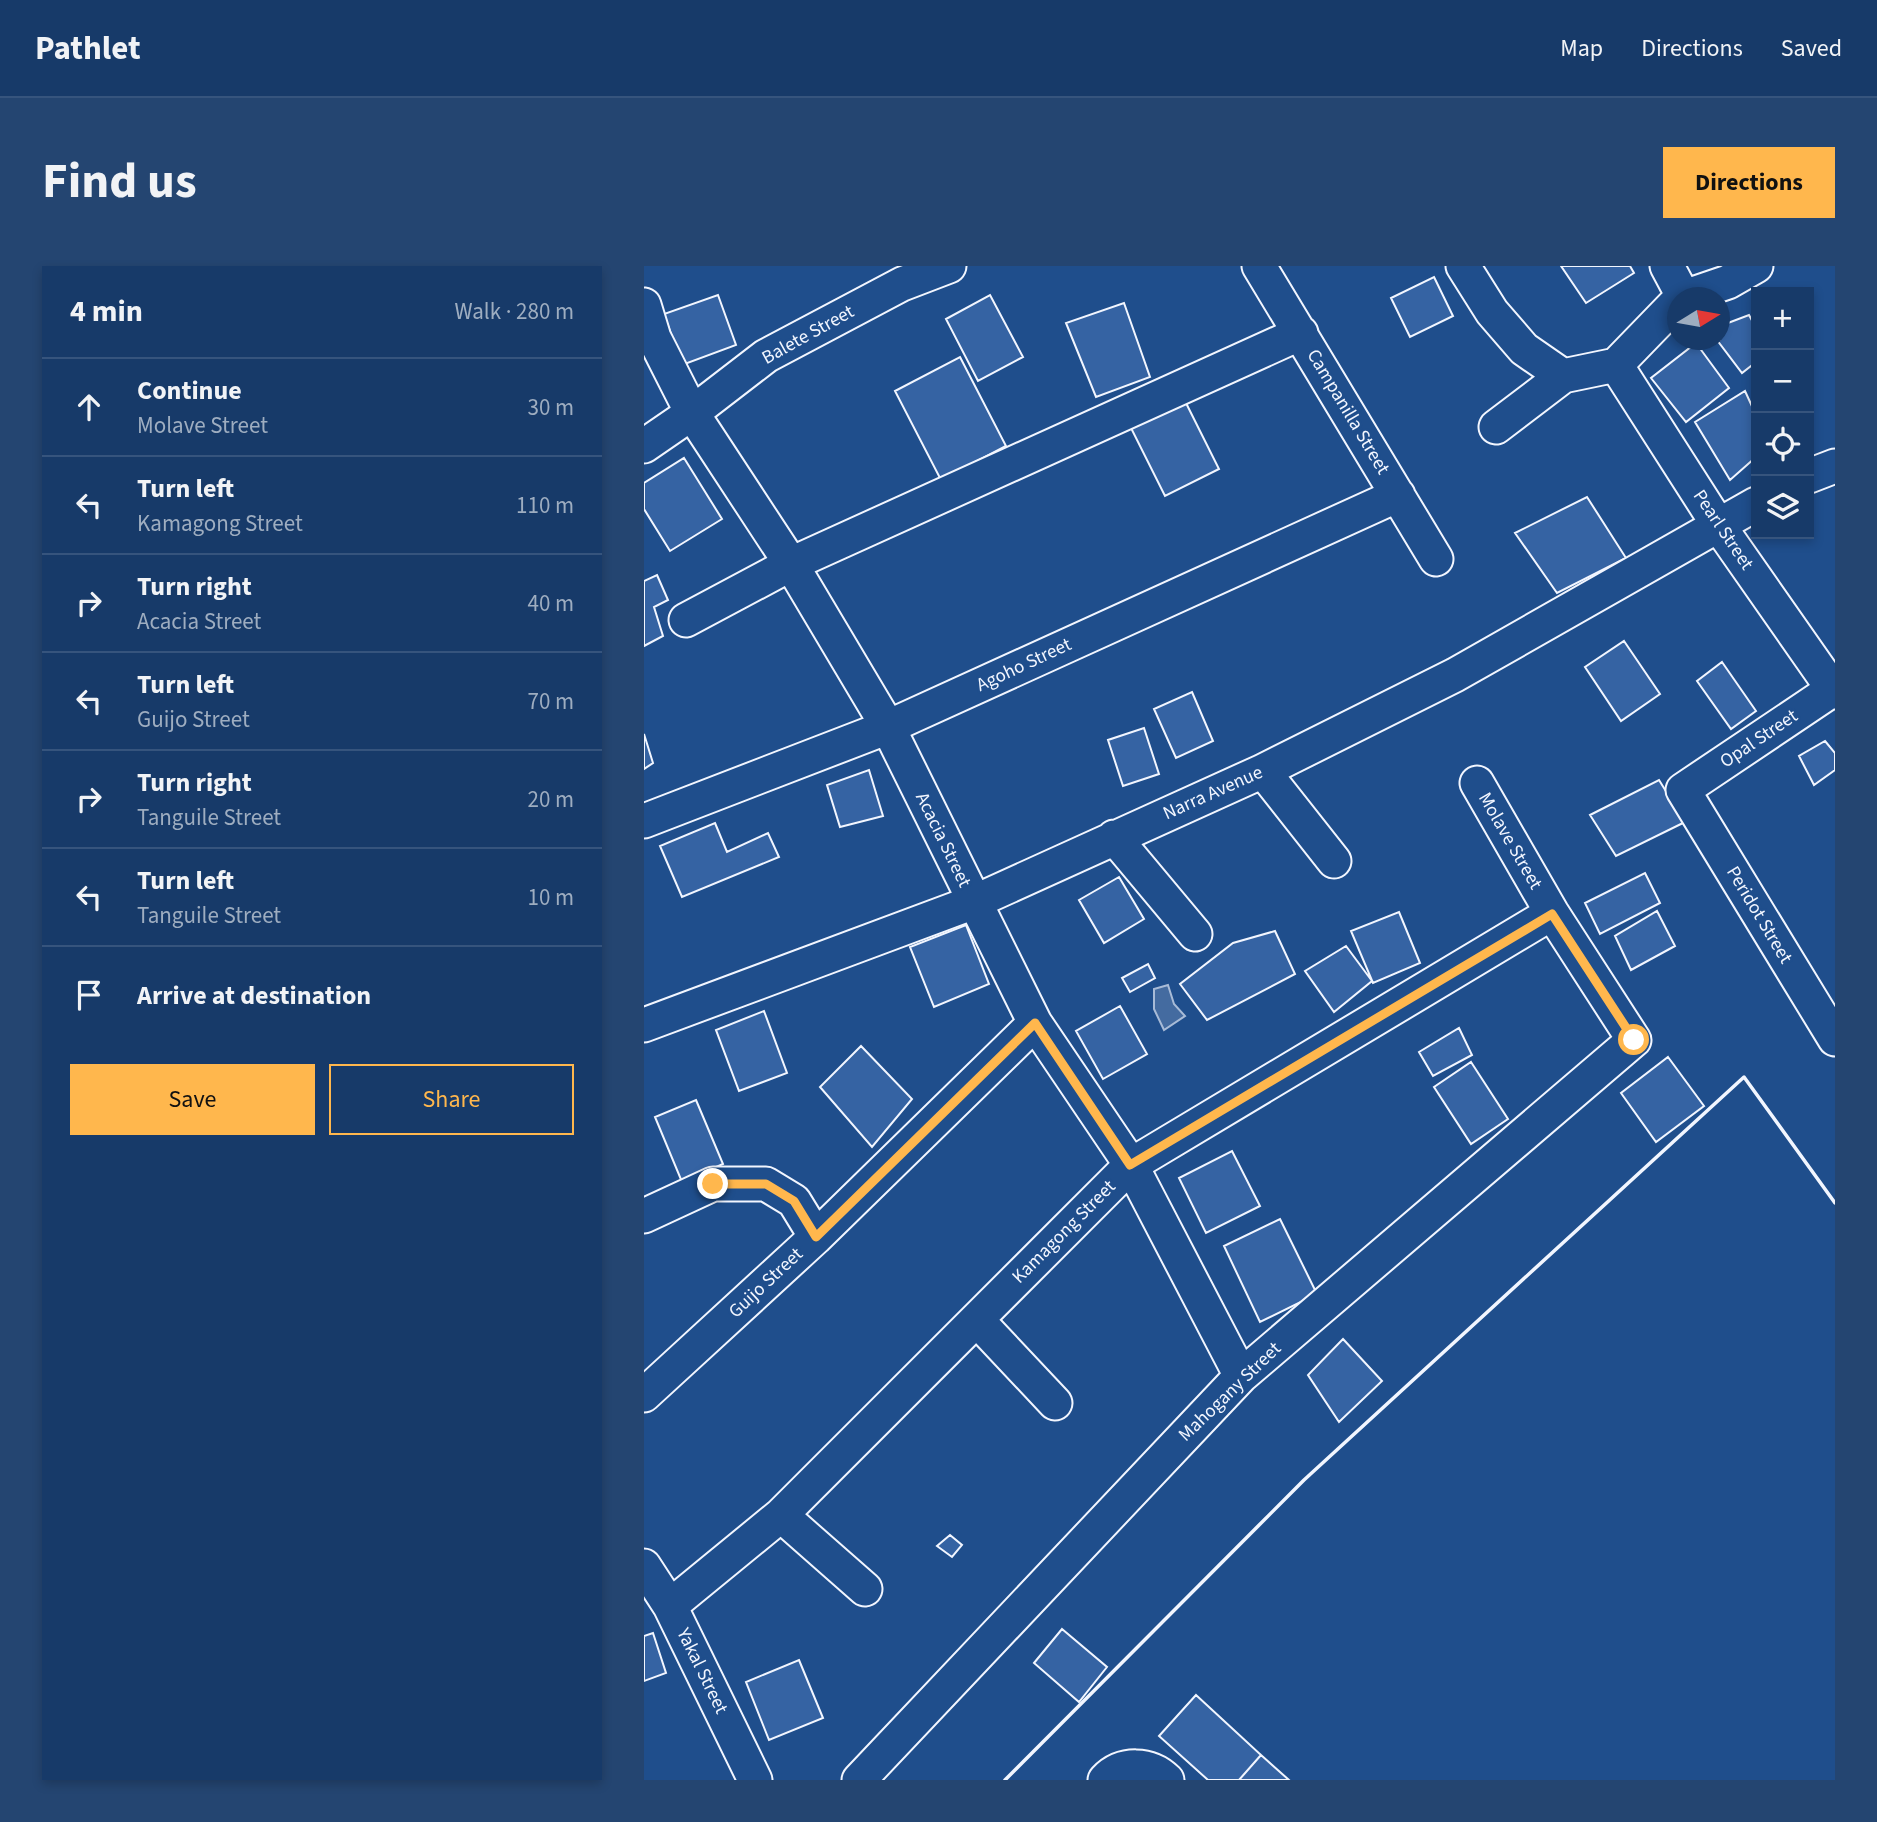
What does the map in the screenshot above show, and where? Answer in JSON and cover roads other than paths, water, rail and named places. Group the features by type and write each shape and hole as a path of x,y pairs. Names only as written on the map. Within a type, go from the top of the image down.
{"street":[{"name":"Balete Street","path":"644,446 692,414 766,355 902,284 949,266"},
{"name":"Campanilla Street","path":"1259,266 1436,559"},
{"path":"1462,266 1492,312 1524,349 1563,376"},
{"path":"1667,266 1676,287"},
{"path":"1713,287 1756,266"},
{"name":"Acacia Street","path":"644,305 654,338 692,414 790,564 888,727 1035,1023 1130,1165 1241,1376"},
{"path":"1496,427 1563,376 1616,365 1667,312"},
{"path":"686,620 790,564 1301,333"},
{"name":"Pearl Street","path":"1616,365 1718,526 1834,690"},
{"path":"1814,474 1835,466"},
{"name":"Agoho Street","path":"644,821 888,727 1398,495"},
{"name":"Narra Avenue","path":"644,1025 974,902 1263,771 1455,675 1751,507"},
{"name":"Opal Street","path":"1683,790 1834,690"},
{"path":"1263,771 1334,861"},
{"name":"Molave Street","path":"1477,783 1552,914 1634,1040"},
{"name":"Peridot Street","path":"1683,790 1835,1039"},
{"path":"1114,837 1195,934"},
{"name":"Kamagong Street","path":"670,1606 781,1515 1130,1165 1552,914"},
{"name":"Guijo Street","path":"644,1395 816,1237 1035,1023"},
{"name":"Mahogany Street","path":"859,1780 1241,1376 1634,1040"},
{"path":"644,1216 713,1184 766,1184 794,1201 816,1237"},
{"path":"977,1320 1055,1403"},
{"path":"781,1515 865,1589"},
{"name":"Yakal Street","path":"644,1566 670,1606 755,1780"},
{"path":"1105,1780 1112,1773 1139,1765 1167,1780"}],"water":[{"path":"1168,985 1174,1004 1185,1016 1164,1030 1154,1009 1154,989"}]}
